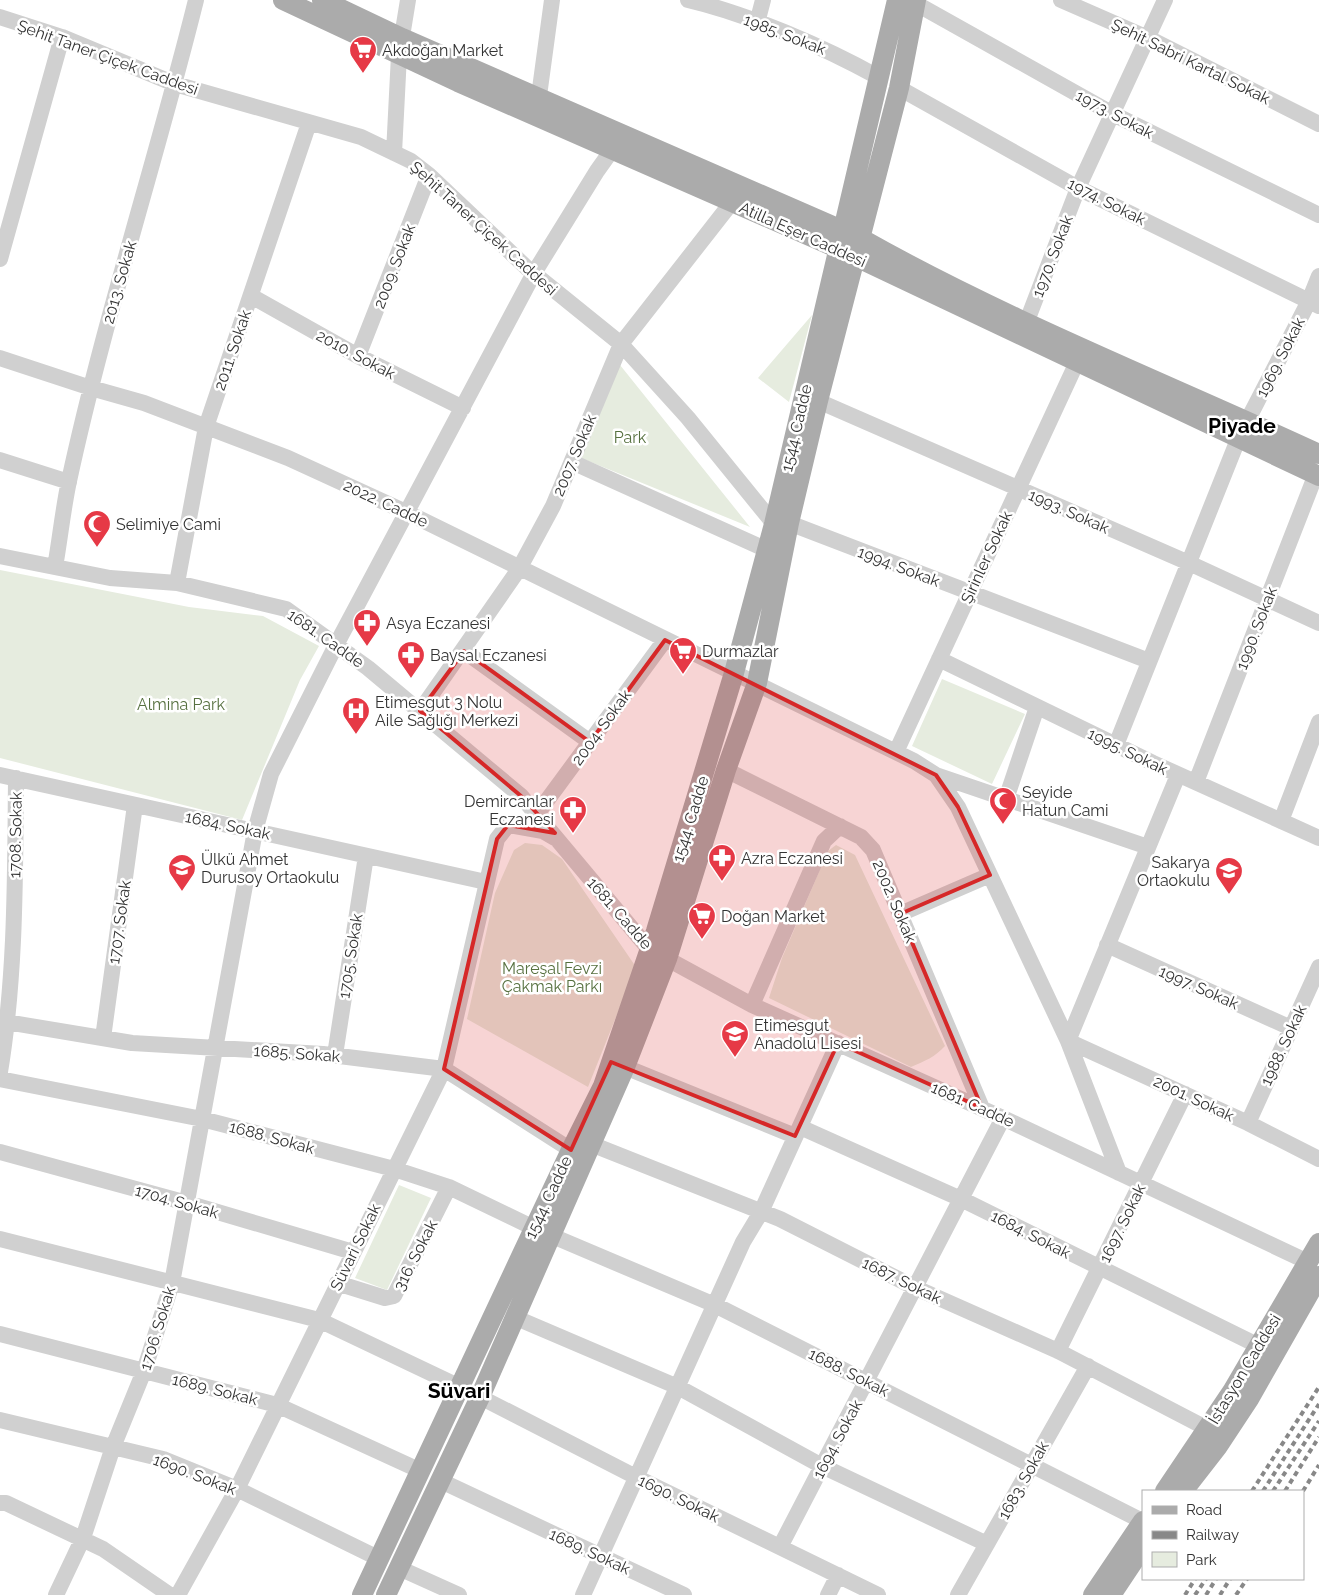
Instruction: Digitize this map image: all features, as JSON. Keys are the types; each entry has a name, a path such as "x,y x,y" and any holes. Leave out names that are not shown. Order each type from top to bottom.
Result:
{"main road":[{"name":"Atilla Eşer Caddesi","path":"283,0 400,46 539,96 839,239 856,257 1076,362 1243,429 1319,454"},
{"name":"Atilla Eşer Caddesi","path":"322,0 400,46 612,150 732,202 839,239 860,238 902,262 1026,321 1243,429 1318,475"},
{"name":"1544. Cadde","path":"362,1595 460,1387 542,1231 591,1144 625,1067 667,959 726,770 757,684 781,524 839,239 878,76 909,1"},
{"name":"1544. Cadde","path":"386,1595 480,1397 514,1317 571,1150 604,1086 656,931 734,673 768,550 781,524 818,401 899,88 909,1"},
{"name":"İstasyon Caddesi","path":"1184,1490 1218,1446 1249,1399 1313,1269 1319,1243"},
{"name":"İstasyon Caddesi","path":"1166,1490 1208,1429 1259,1346 1313,1269"},
{"path":"1093,1595 1142,1521"},
{"path":"1112,1595 1142,1548"}],"street":[{"name":"2013. Sokak","path":"55,567 69,482 91,388 110,312 175,84 196,0"},
{"path":"394,153 400,46 408,0"},
{"path":"539,96 552,0"},
{"name":"1985. Sokak","path":"688,0 757,23 844,58 878,76"},
{"path":"757,23 763,0"},
{"name":"Şehit Sabri Kartal Sokak","path":"1061,0 1148,38 1319,124"},
{"name":"1970. Sokak","path":"1026,321 1078,188 1165,0"},
{"name":"1973. Sokak","path":"909,1 1112,114 1319,215"},
{"name":"Şehit Taner Çiçek Caddesi","path":"0,17 62,37 175,84 361,137 411,161 429,175 534,273 621,344 781,524"},
{"path":"0,259 62,37"},
{"name":"1974. Sokak","path":"899,88 1078,188 1314,303"},
{"name":"2011. Sokak","path":"177,583 206,427 310,122"},
{"name":"1706. Sokak","path":"56,1595 83,1538 113,1447 144,1371 172,1283 255,831 271,774 336,645 408,513 534,273 596,171 612,150"},
{"name":"2009. Sokak","path":"358,356 429,175"},
{"name":"2007. Sokak","path":"420,711 519,569 552,506 572,462 621,344 732,202"},
{"name":"1969. Sokak","path":"1116,745 1243,429 1314,303 1319,276"},
{"name":"2010. Sokak","path":"251,296 358,356 463,408"},
{"name":"2022. Cadde","path":"0,358 144,403 288,458 408,513 896,752 936,775"},
{"name":"Şirinler Sokak","path":"896,752 1076,362"},
{"name":"1993. Sokak","path":"818,401 1189,563 1319,623"},
{"path":"0,460 69,482"},
{"path":"572,462 768,550"},
{"name":"1990. Sokak","path":"1196,782 1267,599 1318,475"},
{"name":"1994. Sokak","path":"781,524 1149,661"},
{"name":"1681. Cadde","path":"0,556 110,578 177,583 286,609 336,645 420,711 521,796 649,949 752,1005 982,1108 1142,1183 1313,1269"},
{"name":"2004. Sokak","path":"537,814 665,640"},
{"path":"464,650 590,742"},
{"name":"1995. Sokak","path":"939,659 1178,775 1319,838"},
{"path":"1006,799 1037,707"},
{"path":"1281,821 1319,722"},
{"name":"2002. Sokak","path":"726,770 861,837 873,850 982,1108"},
{"path":"936,775 1148,847"},
{"path":"936,775 958,807 1068,1041 1118,1172"},
{"path":"1068,1041 1178,775"},
{"name":"1684. Sokak","path":"8,777 486,882"},
{"name":"1708. Sokak","path":"0,1072 4,1022 8,777"},
{"name":"1707. Sokak","path":"103,1038 135,805"},
{"name":"Süvari Sokak","path":"178,1595 236,1489 444,1069 497,839 508,825 543,831 557,840"},
{"path":"752,1005 824,841 840,826"},
{"name":"1705. Sokak","path":"335,1055 366,856"},
{"path":"900,914 990,875"},
{"name":"1997. Sokak","path":"1107,945 1291,1028"},
{"name":"1988. Sokak","path":"1248,1123 1319,967"},
{"name":"1685. Sokak","path":"4,1022 132,1043 335,1055 444,1069 571,1150"},
{"name":"2001. Sokak","path":"1068,1041 1248,1123 1319,1159"},
{"path":"583,1595 744,1242 761,1212 838,1044"},
{"name":"1684. Sokak","path":"625,1067 798,1131 961,1199 1259,1346"},
{"name":"1688. Sokak","path":"0,1079 202,1119 394,1169 449,1187 542,1231 715,1305 1142,1521"},
{"name":"1697. Sokak","path":"1058,1351 1185,1094"},
{"name":"1694. Sokak","path":"780,1547 1003,1118"},
{"name":"1687. Sokak","path":"591,1144 780,1219 916,1288 1058,1351 1208,1429"},
{"name":"1704. Sokak","path":"0,1152 187,1203 353,1252"},
{"name":"316. Sokak","path":"337,1283 385,1298 394,1296 449,1187"},
{"path":"0,1239 319,1320 460,1387"},
{"path":"514,1317 678,1387 822,1466 987,1544"},
{"name":"1689. Sokak","path":"0,1334 277,1405 421,1471"},
{"name":"1683. Sokak","path":"958,1595 1088,1366"},
{"name":"1690. Sokak","path":"480,1397 638,1478 878,1595"},
{"name":"1690. Sokak","path":"0,1420 164,1459 236,1489 380,1558"},
{"name":"1689. Sokak","path":"441,1481 684,1595"},
{"path":"0,1503 6,1503 83,1538 103,1549 170,1595"},
{"path":"399,1568 458,1595"},
{"path":"828,1595 838,1575"}],"highlighted area":[{"path":"665,640 936,775 958,807 990,875 900,914 982,1108 838,1043 795,1136 611,1062 571,1150 444,1069 497,839 508,825 555,833 521,796 420,711 464,651 590,742"}],"green space":[{"path":"812,315 789,402 758,378"},
{"name":"Park","path":"620,365 750,527 581,458"},
{"name":"Almina Park","path":"0,570 189,607 263,616 319,646 300,680 242,820 0,758"},
{"path":"942,679 1025,714 992,784 912,746"},
{"name":"Mareşal Fevzi Çakmak Parkı","path":"525,843 542,845 562,859 636,967 588,1087 467,1019 495,893 514,850"},
{"path":"836,845 855,855 945,1046 934,1056 911,1067 769,998 782,958 828,851"},
{"path":"399,1185 431,1198 387,1290 355,1278"}],"railway":[{"path":"1253,1490 1319,1387"},
{"path":"1264,1490 1319,1404"},
{"path":"1274,1490 1319,1421"},
{"path":"1286,1490 1319,1437"},
{"path":"1304,1490 1319,1465"},
{"path":"1185,1595 1194,1580"},
{"path":"1195,1595 1205,1580"},
{"path":"1206,1595 1215,1580"},
{"path":"1220,1595 1229,1580"},
{"path":"1236,1595 1246,1580"}],"place":[{"name":"Akdoğan Market","path":"363,74"},
{"name":"Selimiye Cami","path":"97,548"},
{"name":"Asya Eczanesi","path":"367,647"},
{"name":"Durmazlar","path":"683,675"},
{"name":"Baysal Eczanesi","path":"411,679"},
{"name":"Etimesgut 3 Nolu Aile Sağlığı Merkezi","path":"356,735"},
{"name":"Seyide Hatun Cami","path":"1003,825"},
{"name":"Demircanlar Eczanesi","path":"573,834"},
{"name":"Azra Eczanesi","path":"722,882"},
{"name":"Ülkü Ahmet Durusoy Ortaokulu","path":"182,892"},
{"name":"Sakarya Ortaokulu","path":"1229,895"},
{"name":"Doğan Market","path":"702,940"},
{"name":"Etimesgut Anadolu Lisesi","path":"735,1058"}],"district":[{"name":"Piyade","path":"1242,426"},
{"name":"Süvari","path":"459,1391"}]}
